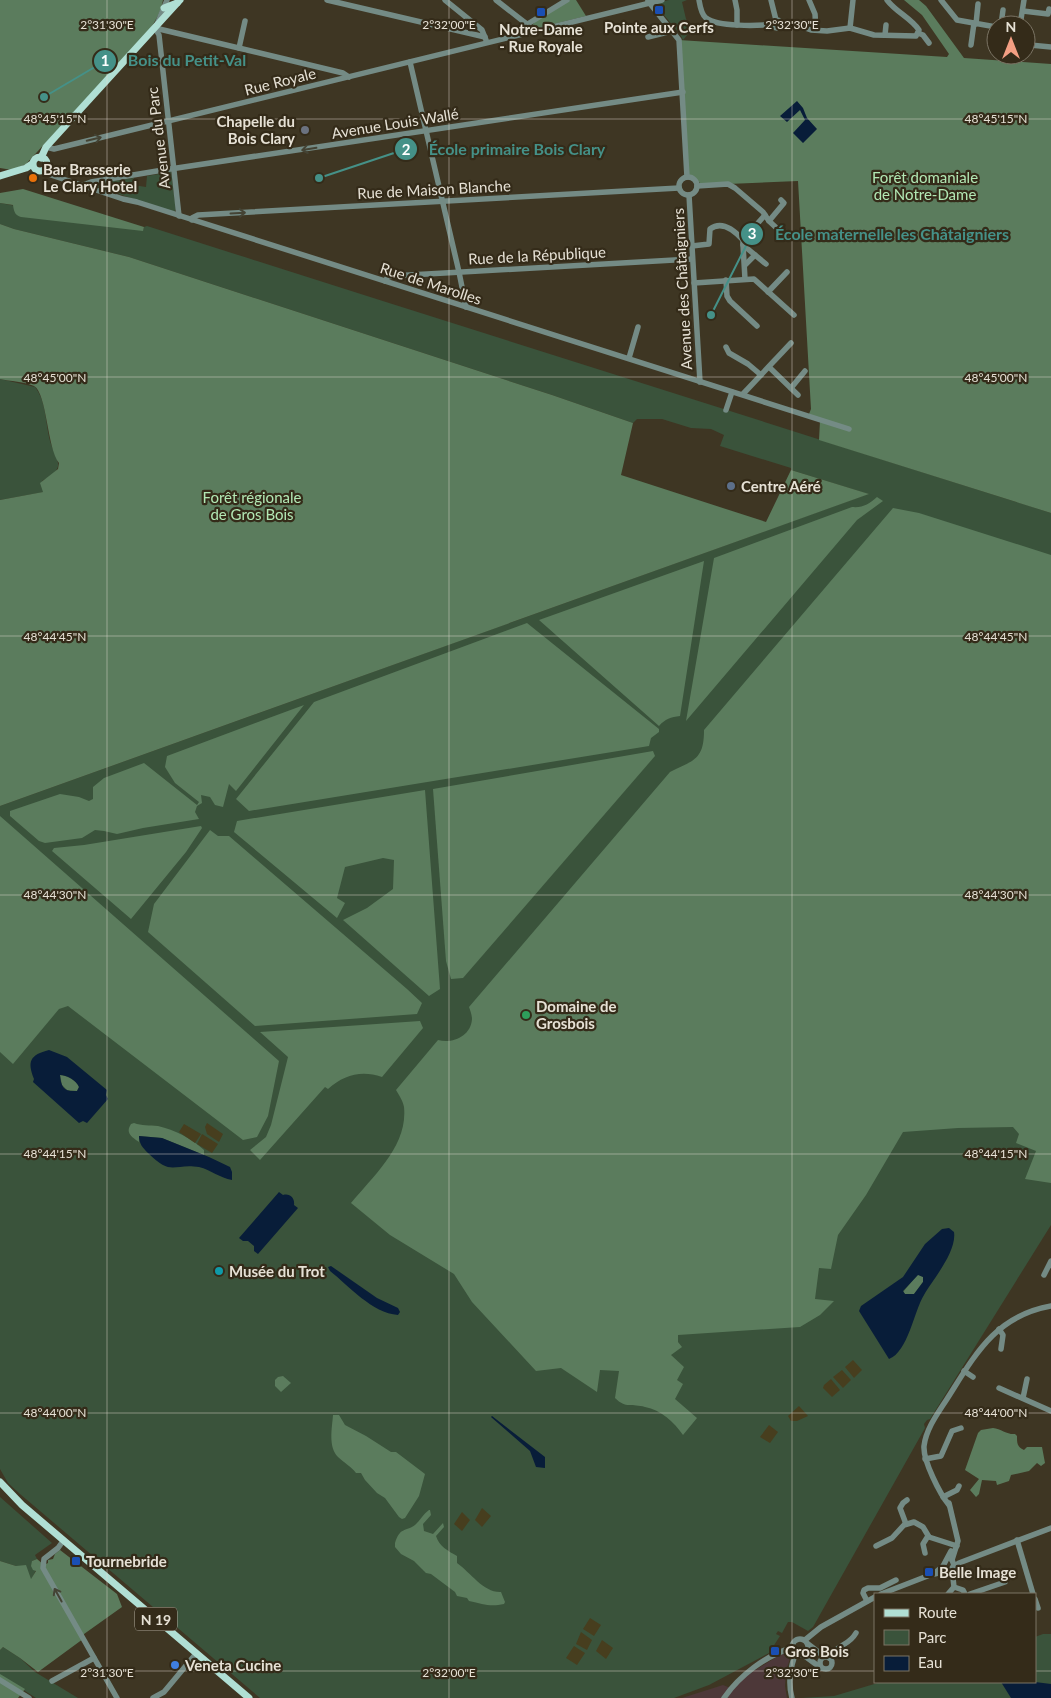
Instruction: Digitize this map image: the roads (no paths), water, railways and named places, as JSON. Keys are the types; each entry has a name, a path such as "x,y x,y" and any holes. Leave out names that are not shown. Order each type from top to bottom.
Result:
{"main road":[{"path":"41,158 46,147 156,28 171,5"},
{"path":"0,176 31,167 35,159 41,158 46,162 46,167 43,170 37,171 31,167"},
{"name":"N 19","path":"0,1482 22,1506 62,1542 243,1698"},
{"name":"N 19","path":"0,1488 25,1513 249,1698"}],"street":[{"path":"327,0 486,40"},
{"path":"445,0 482,30 486,40"},
{"path":"496,0 529,30 567,0"},
{"name":"Rue Royale","path":"46,147 54,149 410,62 486,40 519,35 529,30 662,0"},
{"path":"699,0 705,18 717,22 758,26 791,23 827,31 850,28 874,35 912,37 918,33"},
{"path":"735,0 737,25"},
{"path":"771,0 777,23"},
{"path":"809,0 815,14 816,30"},
{"path":"850,28 852,0"},
{"path":"887,0 900,13 913,22 919,30 918,33"},
{"path":"940,0 957,20 986,26"},
{"path":"1022,15 1024,0"},
{"path":"649,2 679,40 687,177"},
{"path":"971,45 978,4"},
{"path":"1022,11 1048,14 1049,9"},
{"path":"1002,15 1003,10"},
{"path":"239,48 245,21"},
{"path":"885,35 886,25"},
{"path":"156,28 343,73 349,77"},
{"name":"Avenue du Parc","path":"156,28 169,120 179,216"},
{"path":"648,37 672,31"},
{"path":"918,33 923,35 929,43"},
{"path":"1036,46 1051,47"},
{"path":"410,62 466,307"},
{"name":"Avenue Louis Wallé","path":"83,185 91,182 174,169 683,92"},
{"name":"Rue de Marolles","path":"43,170 48,174 179,216 849,428"},
{"path":"687,177 695,181 697,186 694,193 689,195 684,194 679,188 680,182 687,177"},
{"path":"697,186 728,184 765,215 769,222 784,235 790,236"},
{"name":"Rue de Maison Blanche","path":"192,220 196,215 679,188"},
{"name":"Avenue des Châtaigniers","path":"689,195 700,382"},
{"path":"769,222 784,203 781,200"},
{"path":"746,279 743,243 765,215"},
{"path":"692,246 709,244 710,229 721,225 728,228 766,264"},
{"path":"744,265 755,255"},
{"name":"Rue de la République","path":"385,281 388,277 692,259"},
{"path":"768,292 787,272"},
{"path":"694,282 754,279 794,315"},
{"path":"726,280 727,296 730,301 757,326"},
{"path":"629,358 638,327"},
{"path":"743,394 791,343"},
{"path":"726,347 728,353 748,364 761,375"},
{"path":"769,367 798,395"},
{"path":"791,388 805,371"},
{"path":"726,410 732,392"},
{"path":"1044,1275 1051,1261"},
{"path":"954,1588 951,1566 957,1536 949,1505 928,1468 925,1459 926,1435 964,1371 983,1345 999,1328 1028,1313 1051,1306"},
{"path":"999,1328 1003,1335 1001,1349"},
{"path":"964,1371 973,1377"},
{"path":"1023,1398 1027,1379"},
{"path":"999,1388 1051,1411"},
{"path":"925,1459 941,1456 952,1431 961,1428"},
{"path":"944,1496 957,1490 959,1486"},
{"path":"906,1524 900,1508 907,1500"},
{"path":"876,1546 892,1538 906,1524 914,1522 919,1524 928,1536 956,1545"},
{"path":"885,1593 1051,1528"},
{"path":"925,1553 923,1544 928,1536"},
{"path":"1018,1540 1033,1593"},
{"path":"62,1542 44,1559 43,1568 117,1698"},
{"path":"867,1601 863,1593 864,1590 880,1588 896,1580"},
{"path":"973,1593 1005,1582"},
{"path":"949,1593 954,1588"},
{"path":"954,1588 963,1590 964,1593"},
{"path":"806,1642 820,1627 874,1598"},
{"path":"1036,1602 1038,1608"},
{"path":"822,1669 819,1662 827,1658 838,1646 849,1642 856,1634"},
{"path":"792,1698 790,1680 792,1665 796,1650 799,1639 806,1642 832,1663 831,1667 822,1669 796,1650"},
{"path":"724,1698 738,1680 771,1657 796,1650 808,1649 806,1642"},
{"path":"153,1698 164,1692 194,1656"},
{"path":"52,1681 94,1658"},
{"path":"0,1680 29,1698"}],"water":[{"path":"797,101 803,108 807,118 817,129 803,143 793,133 805,120 800,110 787,122 780,116"},
{"path":"49,1050 67,1057 107,1090 106,1095 108,1099 87,1123 83,1121 79,1123 33,1082 32,1060 38,1054","holes":["60,1075 76,1082 79,1087 77,1091 69,1091 64,1088"]},
{"path":"139,1136 162,1138 209,1157 230,1167 232,1180 199,1167 173,1168 162,1165 143,1148"},
{"path":"279,1192 292,1197 294,1205 298,1208 258,1254 254,1251 254,1246 248,1241 243,1241 239,1238"},
{"path":"949,1228 954,1232 952,1248 944,1265 920,1302 906,1340 896,1355 889,1359 859,1311 861,1306 903,1277 925,1244 942,1229","holes":["918,1275 923,1277 923,1282 914,1294 905,1294 903,1291"]},
{"path":"331,1266 377,1298 398,1308 400,1312 398,1315 379,1309 361,1298 330,1271 328,1267"},
{"path":"492,1416 545,1457 545,1468 536,1467 530,1451"},
{"path":"1036,1682 1051,1684 1051,1698 1011,1698 1002,1683"}],"place":[{"name":"Pointe aux Cerfs","path":"659,10"},
{"name":"Notre-Dame - Rue Royale","path":"541,12"},
{"name":"Bois du Petit-Val","path":"44,97"},
{"name":"Chapelle du Bois Clary","path":"305,130"},
{"name":"Bar Brasserie Le Clary Hotel","path":"33,178"},
{"name":"École primaire Bois Clary","path":"319,178"},
{"name":"École maternelle les Châtaigniers","path":"711,315"},
{"name":"Centre Aéré","path":"731,486"},
{"name":"Domaine de Grosbois","path":"526,1015"},
{"name":"Musée du Trot","path":"219,1271"},
{"name":"Tournebride","path":"76,1561"},
{"name":"Belle Image","path":"929,1572"},
{"name":"Gros Bois","path":"775,1651"},
{"name":"Veneta Cucine","path":"175,1665"}],"park label":[{"name":"Forêt domaniale de Notre-Dame","path":"925,186"},
{"name":"Forêt régionale de Gros Bois","path":"252,506"}]}
